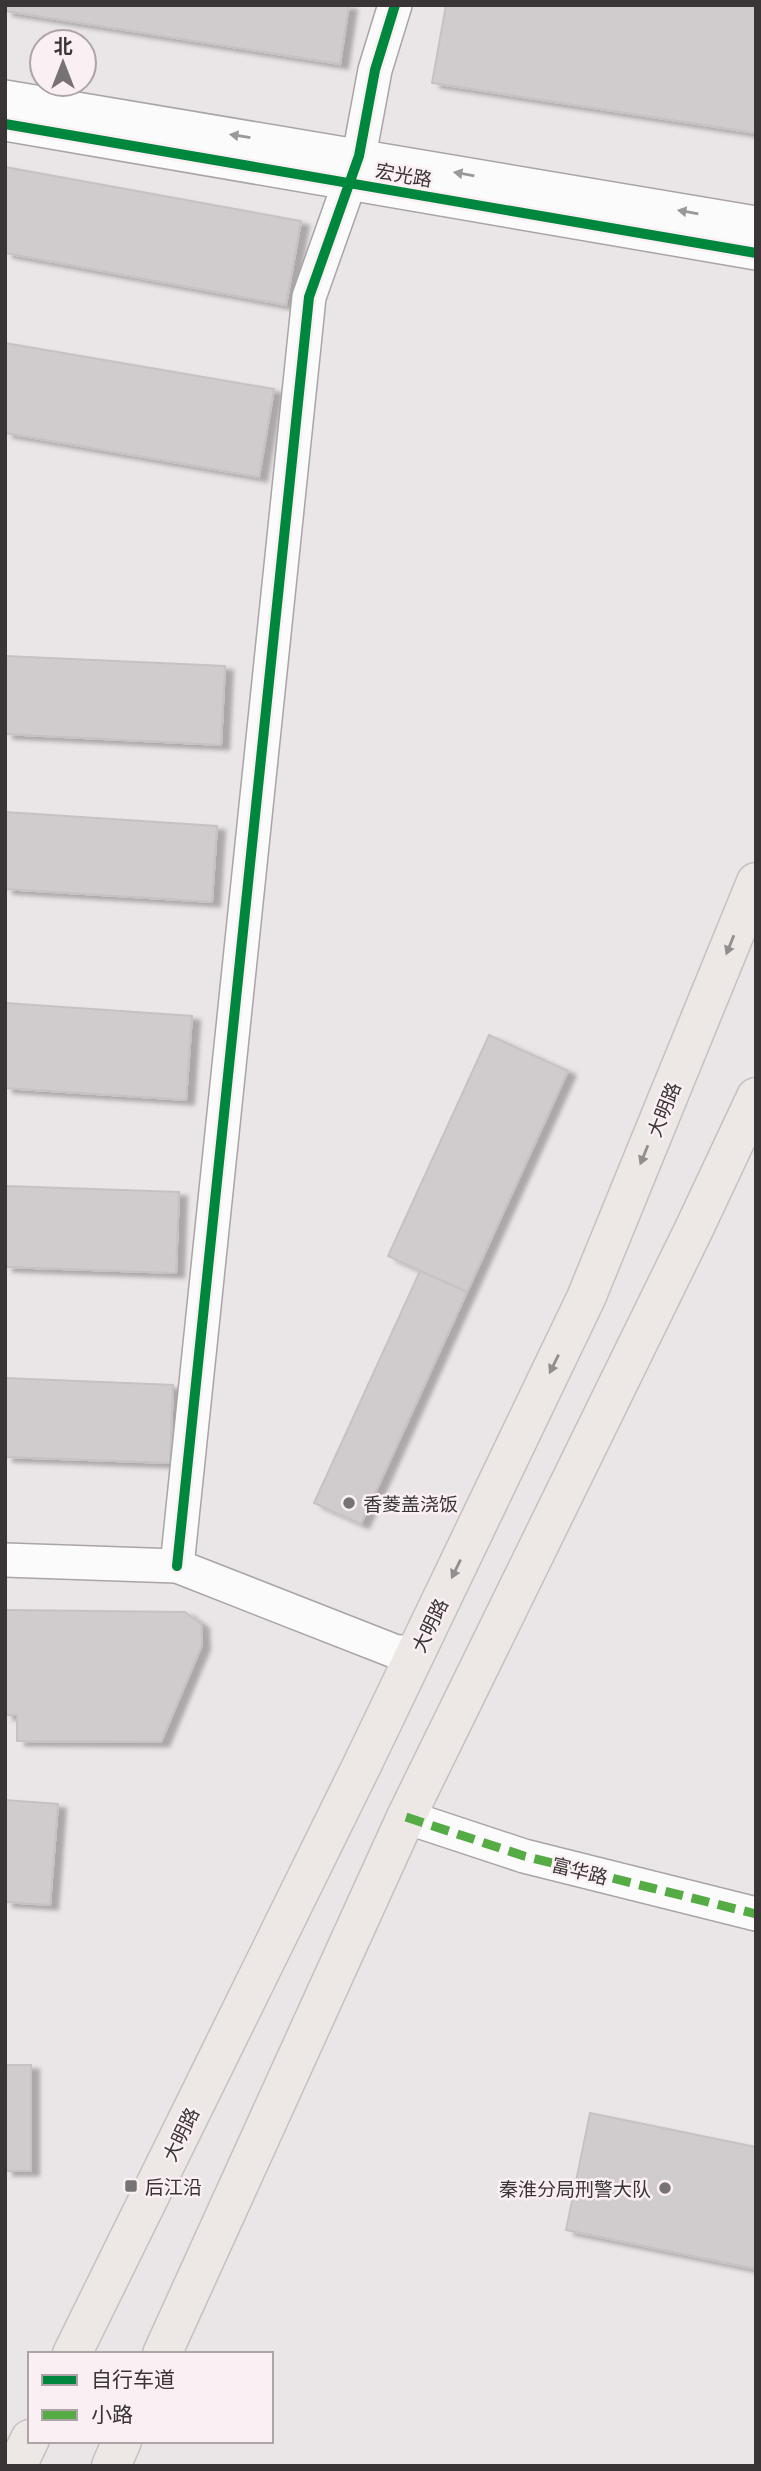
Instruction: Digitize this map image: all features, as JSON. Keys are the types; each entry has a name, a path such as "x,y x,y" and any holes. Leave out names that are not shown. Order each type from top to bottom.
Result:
{"main road":[{"name":"大明路","path":"73,2352 586,1298 756,882"},
{"path":"163,2352 406,1818 756,1097"},
{"path":"17,2466 28,2443"},
{"path":"111,2466 121,2443"}],"street":[{"path":"177,1566 309,298 354,169 375,70 394,5"},
{"name":"宏光路","path":"5,97 756,253"},
{"name":"宏光路","path":"5,124 756,223"},
{"path":"5,1560 177,1566 394,1651 415,1654"},
{"name":"富华路","path":"406,1818 524,1856 756,1914"}],"building":[{"path":"5,5 349,5 340,64 5,11"},
{"path":"446,5 756,5 756,133 432,83"},
{"path":"5,167 301,221 286,305 5,253"},
{"path":"5,343 274,389 259,477 5,433"},
{"path":"5,656 225,666 221,745 5,734"},
{"path":"5,812 217,826 212,902 5,889"},
{"path":"5,1003 192,1016 186,1100 5,1088"},
{"path":"489,1035 568,1071 467,1292 388,1256"},
{"path":"5,1186 179,1192 176,1273 5,1267"},
{"path":"420,1271 467,1292 361,1524 314,1503"},
{"path":"5,1378 173,1385 170,1463 5,1457"},
{"path":"5,1610 185,1612 201,1624 202,1645 161,1742 17,1741 17,1715 5,1715"},
{"path":"5,1800 58,1804 50,1905 5,1902"},
{"path":"5,2065 31,2065 31,2171 5,2171"},
{"name":"秦淮分局刑警大队","path":"590,2113 756,2147 756,2269 566,2230"}],"marked path":[{"path":"406,1817 524,1856 756,1914"}],"cycle path":[{"path":"177,1566 309,297 359,156 375,70 395,5"},
{"path":"5,124 756,253"}],"place":[{"name":"香菱盖浇饭","path":"349,1503"},
{"name":"后江沿","path":"131,2186"},
{"name":"秦淮分局刑警大队","path":"665,2188"}]}
